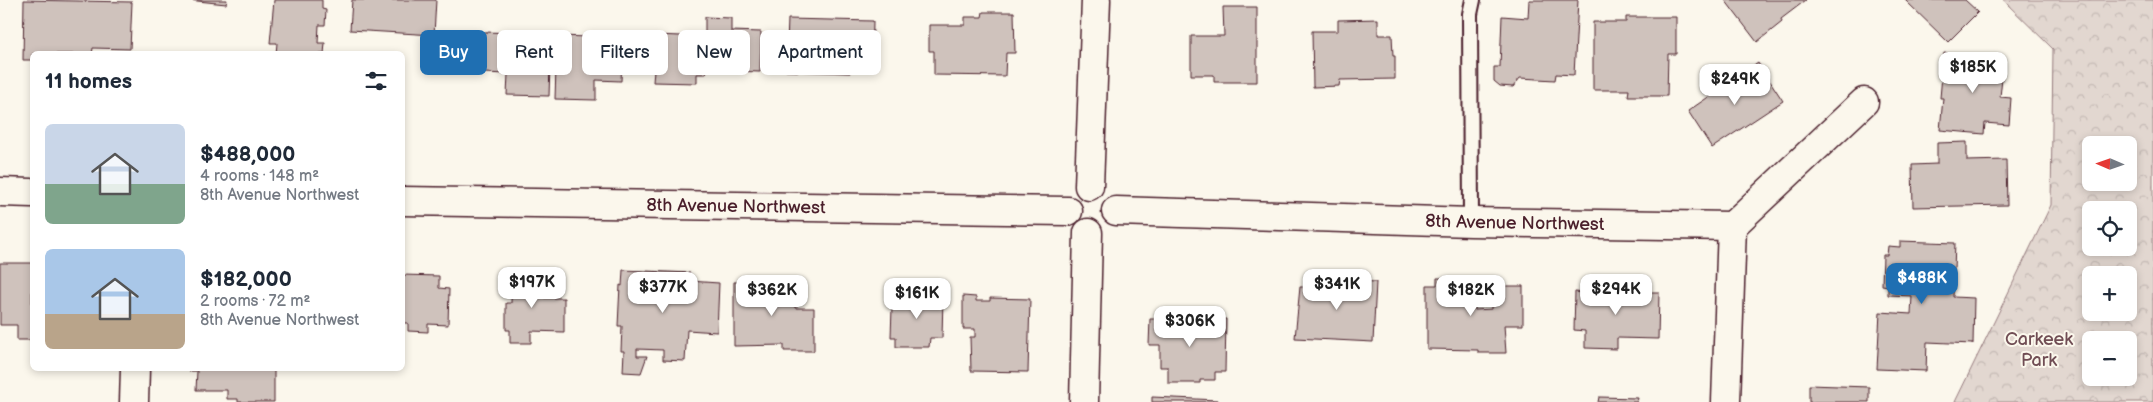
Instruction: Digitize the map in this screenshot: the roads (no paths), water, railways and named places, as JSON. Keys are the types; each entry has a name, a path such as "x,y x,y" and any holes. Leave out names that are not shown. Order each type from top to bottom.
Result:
{"street":[{"path":"1088,186 1096,0"},
{"path":"1726,402 1732,226 1864,102"},
{"path":"1088,186 1107,190 1112,196 1116,211 1114,219 1104,230 1088,233 1075,225 1068,211 1072,196 1088,186"},
{"path":"0,192 30,194"},
{"name":"8th Avenue Northwest","path":"405,201 1068,211"},
{"name":"8th Avenue Northwest","path":"1116,211 1471,222 1732,226"},
{"path":"1084,402 1088,233"},
{"path":"134,402 135,371"}],"lane":[{"path":"1471,222 1470,14 1473,0"}],"park label":[{"name":"Carkeek Park","path":"2039,349"}]}
